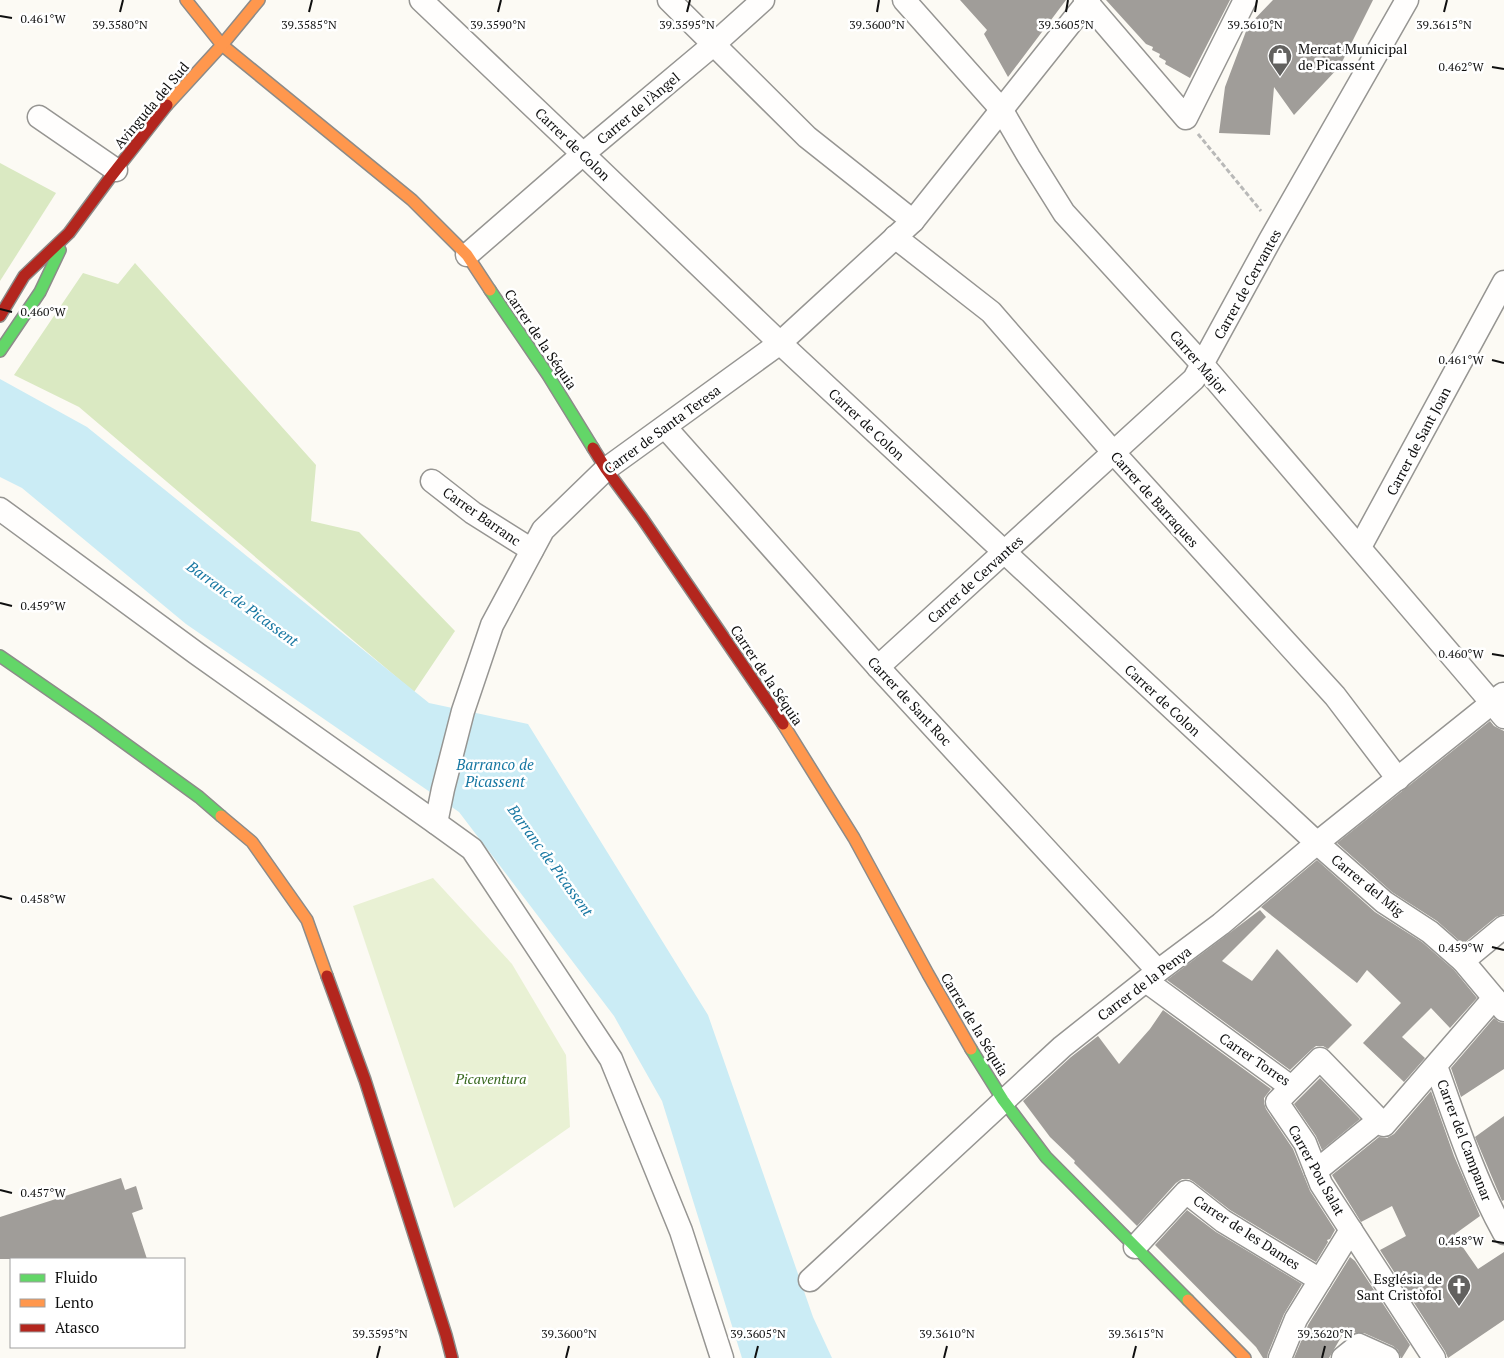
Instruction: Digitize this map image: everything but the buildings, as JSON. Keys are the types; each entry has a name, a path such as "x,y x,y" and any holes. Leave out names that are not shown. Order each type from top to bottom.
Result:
{"street":[{"name":"Carrer de la Séquia","path":"186,0 222,45 412,200 466,255 548,375 606,469 642,518 810,766 854,838 928,974 1003,1100 1046,1156 1244,1358"},
{"name":"Avinguda del Sud","path":"0,316 24,276 69,233 165,108 222,45 259,0"},
{"name":"Carrer de Colon","path":"421,0 780,343 1317,843"},
{"path":"669,0 807,138 913,221"},
{"name":"Carrer de l'Àngel","path":"466,255 713,45 763,0"},
{"name":"Carrer Major","path":"904,0 1001,109 1029,158 1064,212 1203,365 1360,548 1500,704"},
{"path":"1087,1 1186,118 1245,0"},
{"name":"Carrer de Cervantes","path":"878,667 1194,379 1406,0"},
{"name":"Carrer de Santa Teresa","path":"436,823 463,710 492,625 543,530 606,469 780,343 913,221 1087,1"},
{"path":"39,117 116,170"},
{"name":"Avinguda del Sud","path":"0,351 40,292 69,233"},
{"name":"Carrer de Barraques","path":"895,237 991,312 1114,453 1335,696 1398,779"},
{"name":"Carrer de Sant Joan","path":"1360,548 1504,282"},
{"name":"Carrer de Sant Roc","path":"665,427 1152,976"},
{"name":"Carrer Barranc","path":"432,481 473,513 532,550"},
{"path":"0,509 196,653 472,849 611,1059 681,1231 722,1358"},
{"path":"0,656 94,721 198,797 252,842 307,920 365,1080 452,1358"},
{"name":"Carrer de la Penya","path":"810,1280 1062,1046 1221,924 1317,843 1398,779 1500,704"},
{"name":"Carrer del Mig","path":"1317,843 1384,902 1430,932 1463,961 1499,1004"},
{"path":"1463,961 1504,927"},
{"name":"Carrer Torres","path":"1152,976 1291,1088 1320,1059 1379,1120"},
{"path":"1316,1171 1379,1120 1384,1124 1436,1066 1499,1004"},
{"name":"Carrer del Campanar","path":"1436,1066 1463,1141 1499,1224"},
{"name":"Carrer Pou Salat","path":"1291,1088 1277,1102 1306,1143 1322,1184 1434,1358"},
{"name":"Carrer de les Dames","path":"1134,1246 1186,1192 1223,1221 1320,1280"},
{"name":"Carrer Pou Salat","path":"1280,1358 1296,1319 1351,1230"},
{"path":"1343,1358 1359,1345 1388,1358"}],"path":[{"path":"1186,118 1276,230"}],"green space":[{"path":"0,163 56,193 0,281"},
{"path":"135,263 316,465 311,521 359,532 455,631 414,692 79,407 14,375 83,273 118,284"},
{"name":"Picaventura","path":"433,878 512,964 566,1055 570,1127 454,1208 353,906"}],"water":[{"name":"Barranco de Picassent","path":"0,379 87,427 429,703 528,724 708,1015 813,1317 832,1358 742,1358 662,1101 614,1016 459,812 186,624 22,488 0,477"}],"traffic: fast":[{"path":"0,351 40,292 60,250"},
{"path":"490,290 548,375 593,448"},
{"path":"0,656 199,797 221,816"},
{"path":"971,1049 1003,1100 1046,1157 1188,1300"}],"traffic: slow":[{"path":"186,0 222,45 412,200 467,255 490,290"},
{"path":"167,105 222,45 259,0"},
{"path":"783,724 854,838 971,1049"},
{"path":"221,816 252,842 307,920 327,976"},
{"path":"1188,1300 1245,1358"}],"traffic: jam":[{"path":"0,316 24,276 69,233 167,105"},
{"path":"593,448 783,724"},
{"path":"327,976 365,1080 452,1358"}],"place":[{"name":"Mercat Municipal de Picassent","path":"1280,77"},
{"name":"Església de Sant Cristòfol","path":"1459,1307"}],"water label":[{"name":"Barranc de Picassent","path":"243,603"},
{"name":"Barranc de Picassent","path":"551,860"}]}
